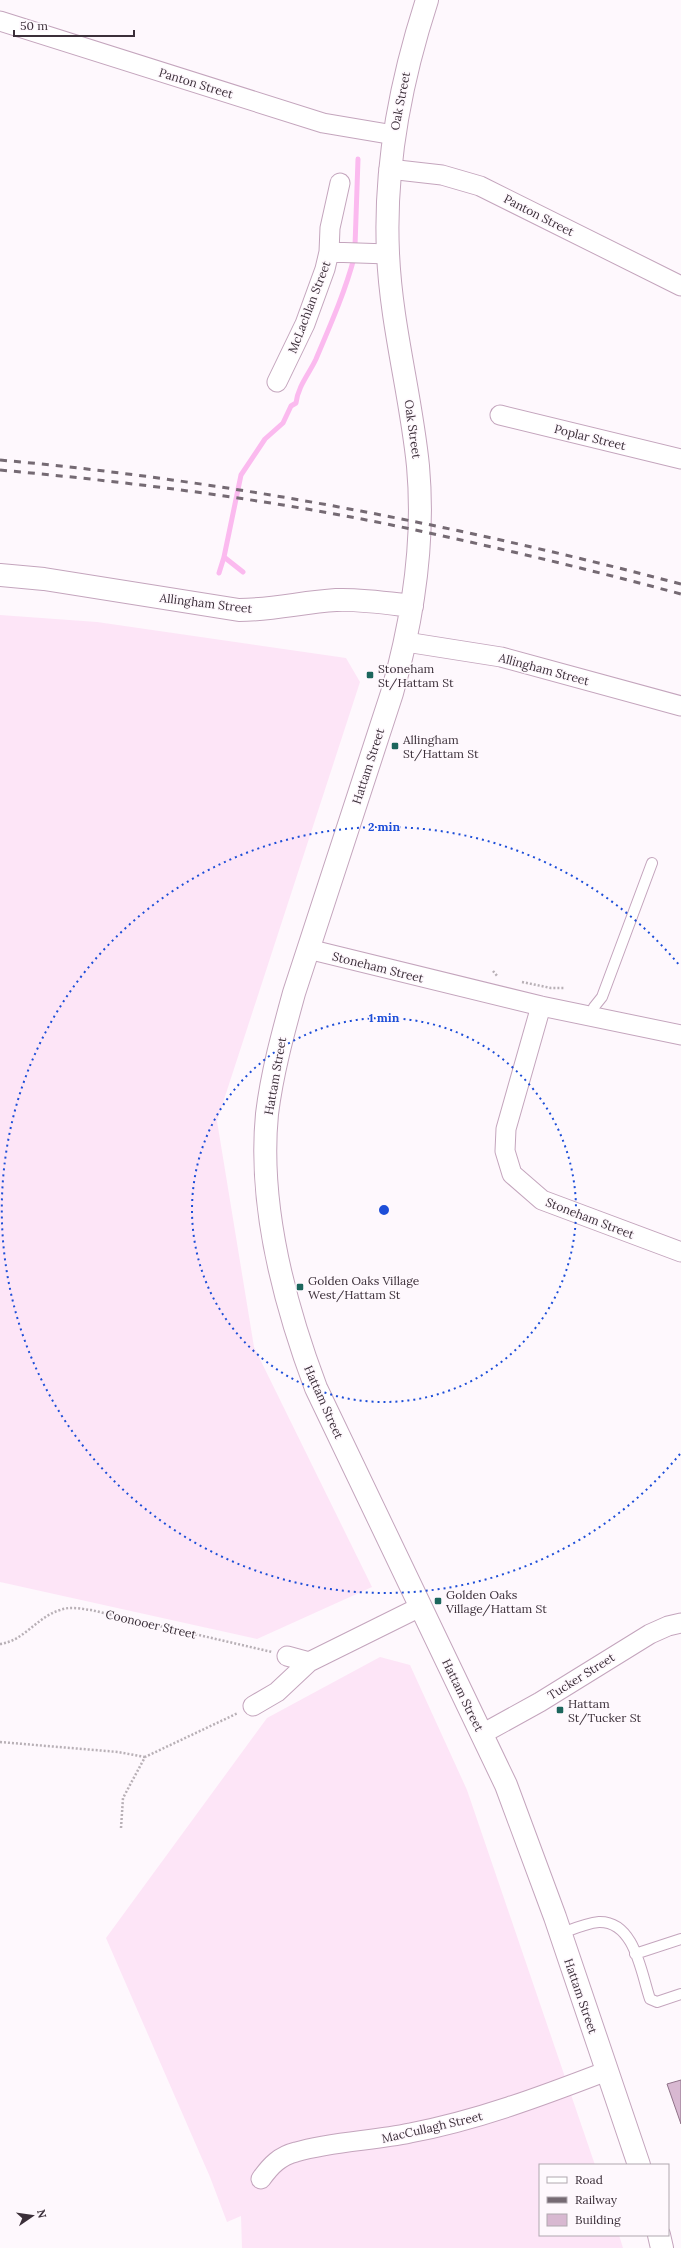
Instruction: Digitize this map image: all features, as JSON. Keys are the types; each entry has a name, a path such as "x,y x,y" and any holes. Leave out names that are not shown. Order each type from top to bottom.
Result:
{"main road":[{"name":"Oak Street","path":"412,606 420,531 419,491 410,408 391,289 388,254 389,169 406,74 427,0"},
{"name":"Allingham Street","path":"0,575 44,579 239,610 269,609 320,602 351,600 412,606"},
{"name":"Hattam Street","path":"412,606 406,642 390,700 308,949 282,1036 268,1109 266,1168 273,1228 286,1295 300,1346 316,1388 482,1734 519,1817 639,2164"},
{"path":"658,2236 662,2248"}],"street":[{"name":"Panton Street","path":"0,21 323,123 394,135"},
{"name":"Panton Street","path":"389,169 442,175 480,186 681,286"},
{"name":"McLachlan Street","path":"277,382 305,324 326,269 329,252 330,228 340,183"},
{"path":"329,252 388,254"},
{"name":"Poplar Street","path":"500,415 681,459"},
{"name":"Allingham Street","path":"406,642 495,656 681,706"},
{"name":"Stoneham Street","path":"308,949 541,1006 681,1035"},
{"name":"Stoneham Street","path":"541,1006 506,1129 505,1151 512,1174 542,1200 681,1252"},
{"path":"253,1706 278,1692 309,1662 420,1607"},
{"name":"Tucker Street","path":"482,1734 540,1702 650,1634 668,1626 681,1623"},
{"path":"287,1656 309,1662"},
{"name":"MacCullagh Street","path":"261,2178 275,2161 296,2152 410,2133 466,2120 536,2098 607,2071"}],"lane":[{"path":"591,1017 594,1007 602,998 652,863"},
{"path":"560,1934 590,1924 608,1923 616,1926 627,1936 635,1954 650,1999 657,2002 681,1994"},
{"path":"635,1954 681,1939"}],"path":[{"path":"493,971 498,977 505,979"},
{"path":"521,982 564,988"},
{"name":"Coonooer Street","path":"0,1644 9,1643 24,1634 49,1615 60,1610 73,1608 91,1610 287,1656"},
{"path":"0,1742 118,1752 145,1757 253,1706"},
{"path":"121,1828 123,1798 145,1757"}],"shaded area":[{"path":"0,615 97,622 346,658 360,682 217,1121 254,1347 372,1587 257,1639 0,1582"},
{"path":"380,1657 410,1665 467,1790 595,2164 539,2164 539,2236 619,2236 623,2248 242,2248 241,2216 227,2222 210,2177 106,1938 267,1718"}],"building":[{"path":"681,2080 681,2124 667,2084"}],"waterway":[{"path":"355,246 358,159"},
{"path":"219,573 224,557 241,475 265,439 283,423 291,406 296,403 301,386 316,359 337,309 354,258"},
{"path":"224,557 243,572"}],"railway":[{"path":"0,460 172,480 343,508 428,524 513,543 681,584"},
{"path":"0,470 211,494 368,520 584,569 681,594"}],"place":[{"name":"Stoneham St/Hattam St","path":"370,675"},
{"name":"Allingham St/Hattam St","path":"395,746"},
{"name":"Golden Oaks Village West/Hattam St","path":"300,1287"},
{"name":"Golden Oaks Village/Hattam St","path":"438,1601"},
{"name":"Hattam St/Tucker St","path":"560,1710"}]}
